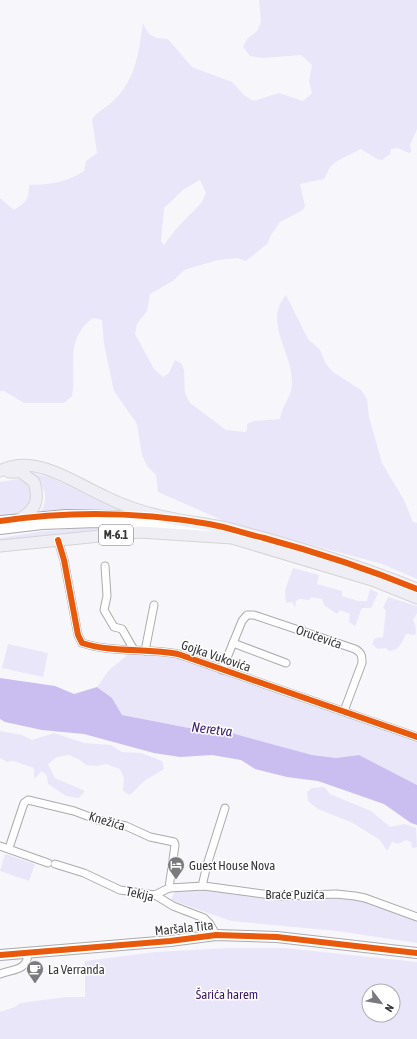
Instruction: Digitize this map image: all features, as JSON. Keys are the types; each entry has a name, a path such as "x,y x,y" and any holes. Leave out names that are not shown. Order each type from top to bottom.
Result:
{"main road":[{"name":"M-6.1","path":"0,472 8,466 37,466 106,497 169,518 210,524 288,545 373,572 417,589"},
{"path":"0,472 21,472 34,482 38,499 31,512 23,517"},
{"name":"M-6.1","path":"0,546 140,532 232,538 372,580 417,598"}],"street":[{"path":"0,521 23,517 90,514 169,518"},
{"path":"0,529 42,524 121,523 201,530 232,538"},
{"name":"Gojka Vukovića","path":"58,540 64,560 80,640 82,643 97,648 144,651 160,650 178,654 417,737"},
{"path":"105,566 106,596 104,610 114,626 122,629 134,650"},
{"path":"144,651 154,605"},
{"name":"Oručevića","path":"222,670 243,618 250,614 359,651 362,657 362,663 344,711"},
{"path":"233,643 286,663"},
{"name":"Knežića","path":"9,848 26,801 74,811 98,820 126,826 150,837 174,842 175,845 170,888"},
{"path":"202,886 211,851 225,808"},
{"name":"Tekija","path":"0,846 84,873 120,890 155,895 173,906 204,918 210,924 216,935"},
{"name":"Braće Puzića","path":"170,888 202,886 278,896 336,894 355,896 365,898 417,917"},
{"path":"155,895 170,888"},
{"name":"Maršala Tita","path":"0,955 28,954 170,941 216,935 277,937 417,953"},
{"path":"0,974 20,969 25,965 28,954"}],"green space":[{"path":"259,0 417,0 417,129 410,145 411,152 409,153 398,148 391,149 390,154 382,160 377,159 361,149 337,161 330,167 324,179 300,184 305,206 303,210 280,222 267,244 246,261 237,258 218,260 184,270 173,281 150,294 147,311 137,324 135,334 154,369 163,377 169,373 175,360 181,363 184,370 185,393 190,403 226,430 245,432 247,430 247,424 254,421 280,419 282,410 291,390 292,385 289,361 278,327 277,316 279,306 286,295 308,339 320,350 326,364 333,372 361,390 367,399 369,417 382,463 404,500 413,522 417,523 417,579 382,564 224,521 158,492 156,475 147,466 142,455 137,424 114,391 104,344 102,320 93,318 84,326 78,335 74,354 72,396 64,403 24,403 4,391 0,391 0,198 14,210 26,200 29,185 58,182 71,178 84,171 86,161 97,153 92,119 112,102 128,82 138,54 143,23 147,31 152,36 168,39 192,67 232,82 244,95 253,101 279,93 303,101 312,93 309,81 312,65 301,55 262,58 250,56 243,47 247,39 257,31 261,22","holes":["200,180 206,193 202,202 176,229 164,245 161,241 164,208 184,189"]},
{"path":"30,473 49,477 131,512 39,514 45,502 44,491 39,482"},
{"path":"18,479 32,485 35,498 21,516 0,519 0,482"},
{"path":"89,528 139,529 0,544 0,538 44,531"},
{"path":"293,568 319,575 317,584 342,591 342,596 358,601 367,601 370,589 378,593 371,608 362,608 355,626 349,622 350,614 340,610 337,614 324,605 322,599 311,597 309,600 299,599 296,601 295,608 292,602 286,603 285,590"},
{"path":"388,597 417,606 417,613 413,620 416,629 415,635 406,634 398,648 392,651 389,651 386,648 378,649 372,644 375,638 383,637 386,610 383,608"},
{"path":"8,644 48,653 43,677 2,668"},
{"path":"134,650 160,650 417,737 417,785 359,755 336,758 312,755 224,731 189,728 122,715 112,698 97,687 109,670"},
{"path":"0,731 22,735 32,740 54,733 84,743 111,745 122,752 141,753 162,761 164,769 144,781 130,795 123,791 124,778 120,769 106,764 97,766 86,765 80,760 69,755 57,757 48,764 55,778 85,791 79,798 66,796 48,784 47,776 42,771 34,779 34,768 13,761 7,762 0,758"},
{"path":"324,787 330,794 371,811 390,827 405,824 416,828 417,847 412,848 411,842 406,840 398,844 392,842 387,851 380,840 353,823 318,809 308,801 307,792 312,788"},
{"path":"5,854 35,864 29,881 0,871"},
{"path":"204,888 363,899 417,921 417,943 337,931 231,921 171,900 175,891"},
{"name":"Šarića harem","path":"227,948 285,948 417,962 417,1039 0,1039 0,1012 15,1007 20,1003 66,997 85,997 85,961 156,952"}],"shaded area":[{"path":"0,678 55,686 74,694 97,687 112,698 122,715 189,728 224,731 312,755 336,758 359,755 417,785 417,825 411,823 384,804 318,781 287,777 255,769 241,760 212,755 180,757 154,753 84,734 42,730 5,722 0,719"}],"cycle path":[{"path":"0,521 78,514 104,514 157,517 209,524 322,555 417,589"},
{"path":"58,540 64,560 78,635 82,643 106,648 178,654 417,737"},
{"path":"0,955 170,941 216,935 277,937 417,953"}],"place":[{"name":"Guest House Nova","path":"176,880"},
{"name":"La Verranda","path":"35,984"}],"water label":[{"name":"Neretva","path":"212,729"}]}
